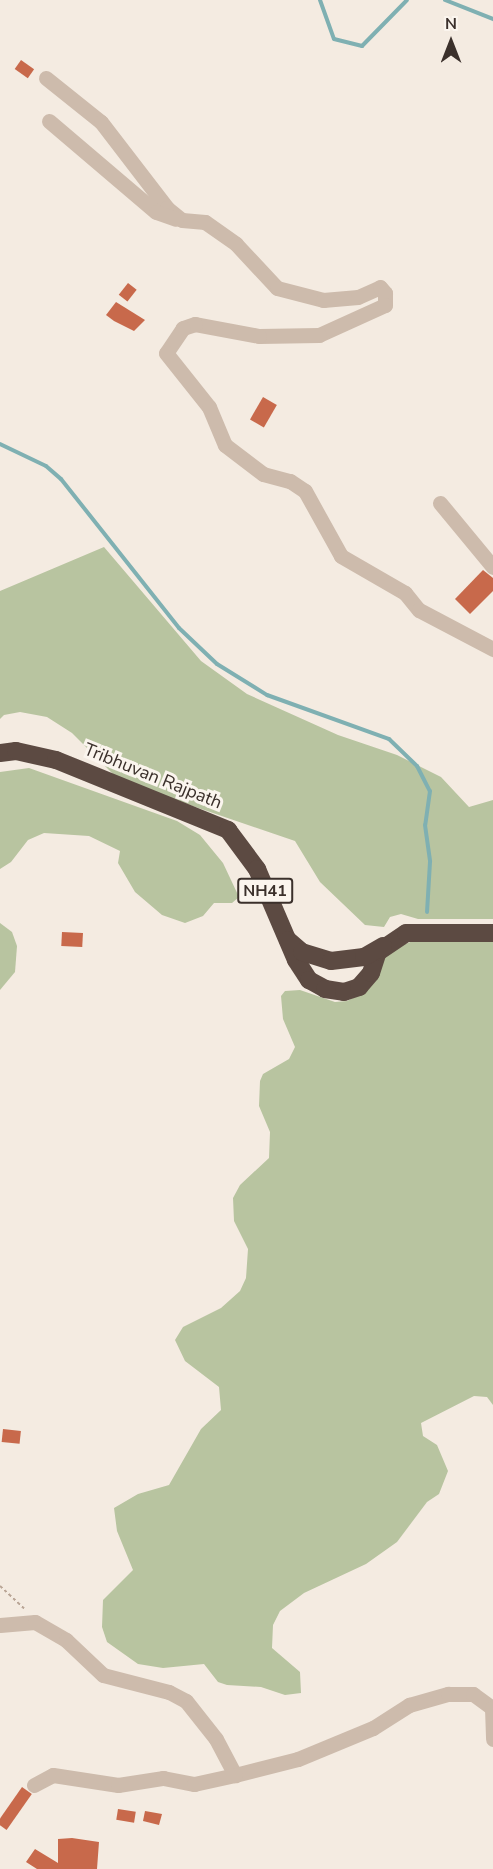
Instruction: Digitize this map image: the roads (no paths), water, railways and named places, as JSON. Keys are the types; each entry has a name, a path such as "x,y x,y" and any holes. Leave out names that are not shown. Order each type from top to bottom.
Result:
{"highway":[{"name":"Tribhuvan Rajpath","path":"0,753 15,751 56,760 228,830 256,868 283,934 309,980 336,992 363,984 385,945"},
{"path":"283,934 302,952 331,961 364,957 406,933 493,933"}],"street":[{"path":"46,78 102,122 147,186 182,220"},
{"path":"49,121 156,212 182,220 205,222 236,244 277,288 323,300 358,297 380,287 385,293 385,305 319,335 259,336 195,324 183,328 166,353 209,407 225,445 263,474 290,481 305,491 341,556 405,593 419,610 493,650"},
{"path":"440,503 493,567"},
{"path":"0,1625 35,1622 66,1640 103,1675 169,1692 186,1701 216,1739 235,1775"},
{"path":"34,1785 53,1775 118,1785 163,1778 194,1784 235,1775 298,1759 373,1728 410,1705 448,1694 473,1694 492,1708 493,1739"}],"waterway":[{"path":"320,0 334,39 362,46 407,0"},
{"path":"445,0 493,19"},
{"path":"0,444 46,466 61,479 179,628 217,664 267,695 389,739 417,766 430,791 425,825 430,862 427,912"}]}
